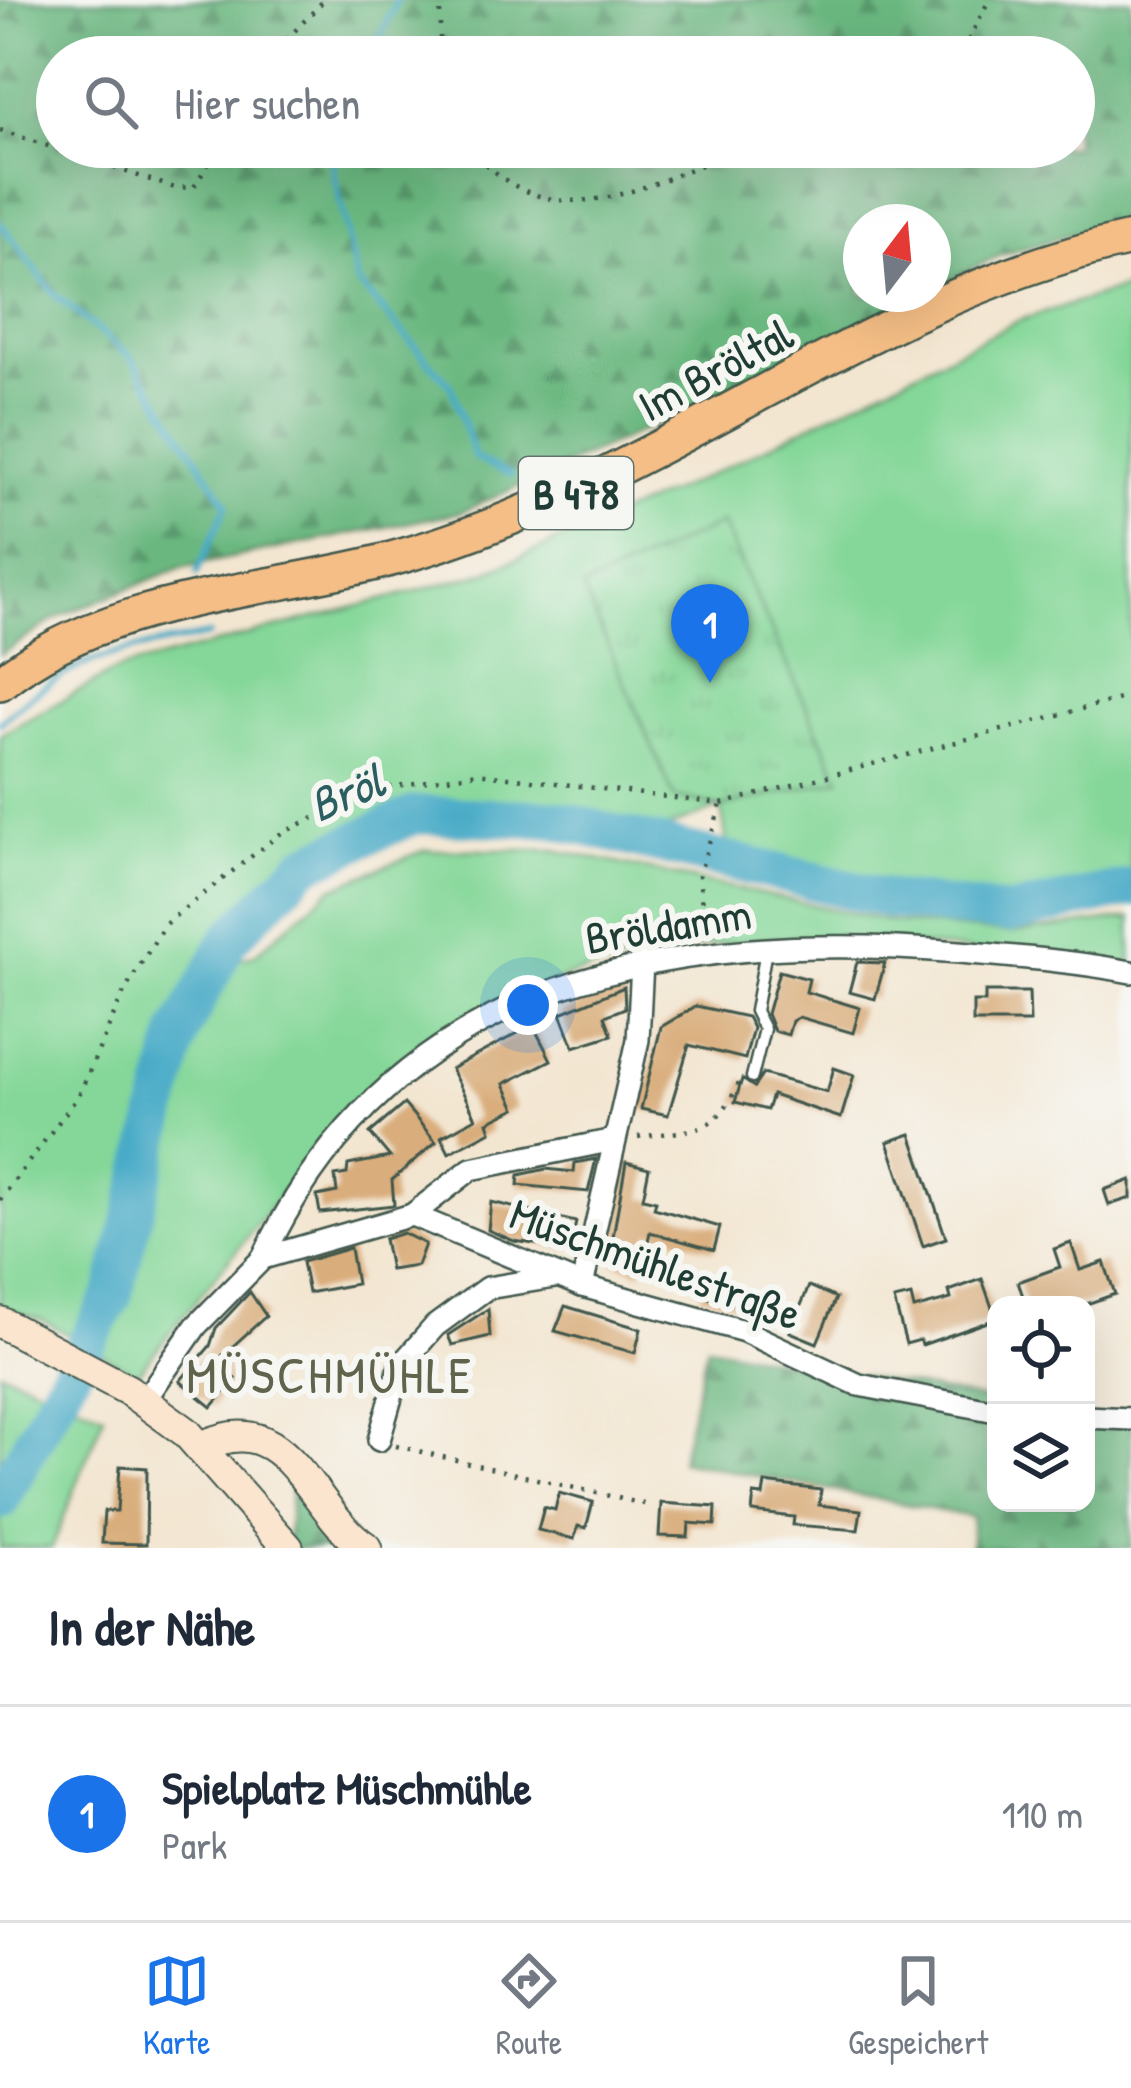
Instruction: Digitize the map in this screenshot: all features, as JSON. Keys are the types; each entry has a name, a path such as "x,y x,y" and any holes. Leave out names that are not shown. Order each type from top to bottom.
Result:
{"main road":[{"name":"Im Bröltal","path":"0,683 36,654 105,623 473,536 580,491 928,309 1010,273 1131,239"}],"street":[{"name":"Bröldamm","path":"263,1258 281,1220 332,1148 394,1078 473,1028 565,982 650,961 766,946 881,946 1131,972"},
{"path":"582,1286 638,1040 650,961"},
{"path":"136,1396 263,1258 412,1215 471,1168 615,1138"},
{"name":"Müschmühlestraße","path":"412,1215 582,1286 744,1331 859,1385 987,1409"},
{"path":"379,1440 400,1366 435,1326 487,1288 556,1276"},
{"path":"0,1322 36,1337 136,1396 204,1446 288,1548"},
{"path":"1095,1417 1131,1419"},
{"path":"204,1446 225,1436 252,1436 274,1446 350,1537 367,1548"}],"lane":[{"path":"752,1077 764,1029 755,1011 766,946"}],"path":[{"path":"290,36 324,0"},
{"path":"440,0 440,36"},
{"path":"970,36 989,0"},
{"path":"0,130 36,142"},
{"path":"115,168 175,188 194,187 206,168"},
{"path":"487,168 496,179 555,201 595,201 636,194 698,168"},
{"path":"0,1200 79,1095 124,992 165,924 280,834 372,790 477,772 721,804 1131,696"},
{"path":"650,961 702,906 699,875 721,804"},
{"path":"615,1138 709,1127 726,1114 738,1084"},
{"path":"379,1440 648,1505"}],"green space":[{"path":"0,0 1131,0 1131,217 1001,255 951,279 951,204 843,204 843,312 885,312 673,417 461,512 180,568 62,615 0,655"},
{"path":"1131,286 1131,880 1011,907 728,850 721,807 671,826 668,838 558,811 413,810 299,855 221,933 193,973 254,955 332,888 425,850 555,850 893,922 1011,933 1131,918 1131,967 834,937 773,938 664,951 565,977 388,1076 339,1123 137,1374 42,1320 0,1307 0,735 117,670 484,573 708,476 1020,320"},
{"path":"722,523 840,779 722,807 674,797 583,588"},
{"path":"707,1346 987,1400 987,1512 1095,1512 1095,1419 1131,1425 1131,1548 971,1548 972,1517 680,1461"},
{"path":"0,1371 104,1414 52,1548 0,1548"},
{"path":"291,1491 336,1548 287,1548"}],"building":[{"path":"857,962 885,963 875,999 849,992"},
{"path":"779,971 809,979 806,992 860,1008 853,1033 799,1017 792,1021 788,1035 774,1031 767,1014"},
{"path":"624,987 625,1008 605,1016 612,1035 574,1047 561,1013"},
{"path":"985,992 1029,992 1030,1022 973,1022 973,1002 985,1002"},
{"path":"696,1006 747,1017 753,1028 745,1059 689,1045 668,1115 641,1109 661,1027"},
{"path":"533,1025 551,1060 504,1084 516,1108 488,1122 491,1131 449,1153 441,1137 476,1118 451,1069"},
{"path":"834,1068 854,1075 841,1118 772,1095 767,1110 735,1102 742,1079 754,1087 763,1074 827,1092"},
{"path":"404,1104 436,1142 392,1180 394,1205 320,1213 317,1196 337,1192 335,1176 347,1174 348,1165 390,1157 370,1133"},
{"path":"911,1134 946,1238 923,1246 888,1142"},
{"path":"596,1159 588,1192 518,1185 519,1175 546,1169 574,1172 575,1163"},
{"path":"626,1162 649,1168 643,1198 656,1201 654,1208 720,1227 714,1250 650,1232 641,1273 609,1260"},
{"path":"1131,1180 1131,1198 1109,1205 1104,1190"},
{"path":"491,1202 576,1222 570,1249 514,1241 488,1230"},
{"path":"403,1233 425,1244 417,1266 390,1270 384,1239"},
{"path":"1071,1243 1080,1270 1104,1262 1115,1294 1095,1301 1095,1296 1023,1296 1018,1282 1060,1267 1054,1249"},
{"path":"350,1248 356,1284 308,1293 302,1262"},
{"path":"704,1278 742,1287 737,1305 700,1296"},
{"path":"982,1279 988,1296 987,1322 922,1345 920,1340 906,1344 894,1300 911,1296 914,1309 951,1299 949,1291"},
{"path":"809,1286 836,1298 817,1343 790,1332"},
{"path":"250,1292 266,1316 222,1356 231,1364 226,1371 236,1379 212,1407 180,1381 210,1346 216,1328"},
{"path":"565,1306 641,1329 635,1353 555,1331"},
{"path":"488,1309 490,1336 452,1345 448,1335"},
{"path":"120,1466 147,1468 146,1544 102,1543 104,1511 117,1511"},
{"path":"765,1483 821,1490 819,1505 861,1510 858,1530 793,1525 794,1517 752,1512 754,1495 763,1496"},
{"path":"559,1493 593,1502 586,1528 578,1526 574,1539 538,1530 544,1507 555,1510"},
{"path":"661,1503 716,1507 715,1525 689,1523 688,1537 659,1536"}],"waterway":[{"path":"381,36 397,0"},
{"path":"333,168 357,282 451,386 475,458 511,475"},
{"path":"0,223 56,296 132,358 227,504 197,573"},
{"path":"0,723 74,669 120,653 209,635"},
{"name":"Bröl","path":"0,1500 113,1295 180,1032 229,940 305,864 414,815 552,819 893,900 1009,914 1131,888"}],"place":[{"name":"Spielplatz Müschmühle","path":"710,683"}],"district":[{"name":"MÜSCHMÜHLE","path":"330,1374"}]}
